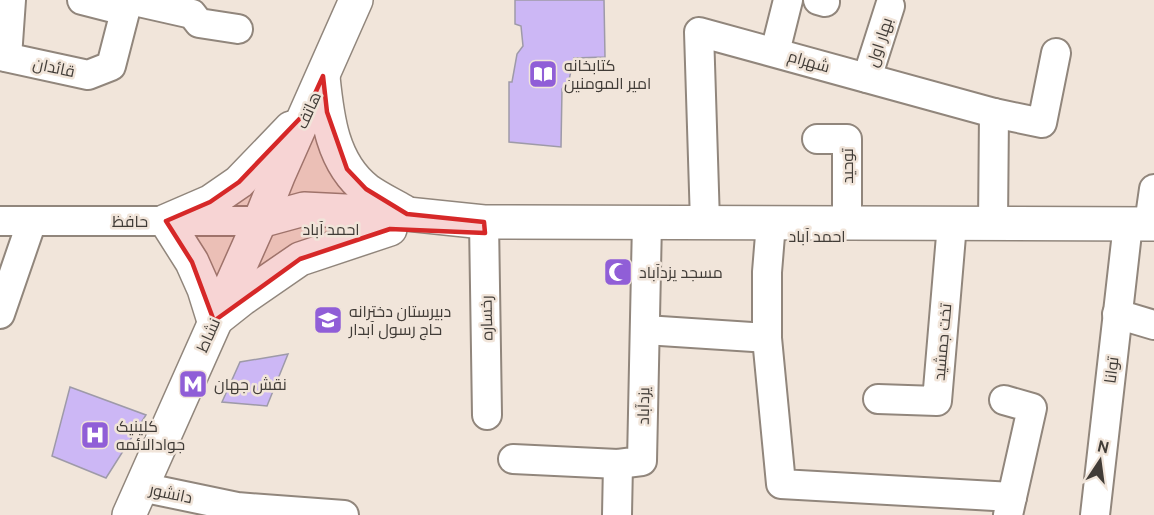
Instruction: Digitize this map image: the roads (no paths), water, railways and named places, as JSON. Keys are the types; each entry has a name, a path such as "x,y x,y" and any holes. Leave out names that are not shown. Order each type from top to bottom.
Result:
{"main road":[{"name":"هاتف","path":"260,221 356,0"},
{"path":"307,111 239,182 210,202 166,221 192,262 204,289 214,321 300,259 399,221 347,169 336,148 327,112 323,76"},
{"name":"احمد آباد","path":"260,221 304,209 399,221 485,228 771,230 1143,228"},
{"name":"نشاط","path":"135,501 260,221"},
{"name":"احمد آباد","path":"646,229 705,222 771,230 847,223 951,229 993,224 1143,228"}],"street":[{"path":"3,56 11,0"},
{"path":"82,0 181,6 199,23 238,29"},
{"path":"775,52 788,0"},
{"name":"قائدان","path":"3,56 87,75 111,66 127,4"},
{"name":"بهار اول","path":"867,78 890,6"},
{"name":"شهرام","path":"705,222 699,32 994,113 1041,123 1056,53"},
{"path":"993,224 994,113"},
{"name":"توحید","path":"817,139 847,139 847,223"},
{"name":"توانا","path":"1095,515 1117,314 1154,189"},
{"name":"حافظ","path":"0,220 260,221"},
{"path":"0,314 32,221"},
{"name":"رخساره","path":"485,228 487,415"},
{"name":"یزدآباد","path":"513,459 618,464 642,461 646,229"},
{"name":"تخت جمشید","path":"878,399 937,402 951,229"},
{"path":"771,230 767,272 767,338 781,484 1010,506 1032,408 1004,400"},
{"path":"1117,314 1154,325"},
{"path":"645,330 767,338"},
{"path":"617,515 618,464"},
{"name":"دانشور","path":"135,501 344,514"}],"place":[{"name":"کتابخانه امیر المومنین","path":"543,74"},
{"name":"مسجد یزدآباد","path":"618,272"},
{"name":"دبیرستان دخترانه حاج رسول آبدار","path":"328,320"},
{"name":"نقش جهان","path":"193,384"},
{"name":"کلینیک جوادالائمه","path":"95,435"}]}
